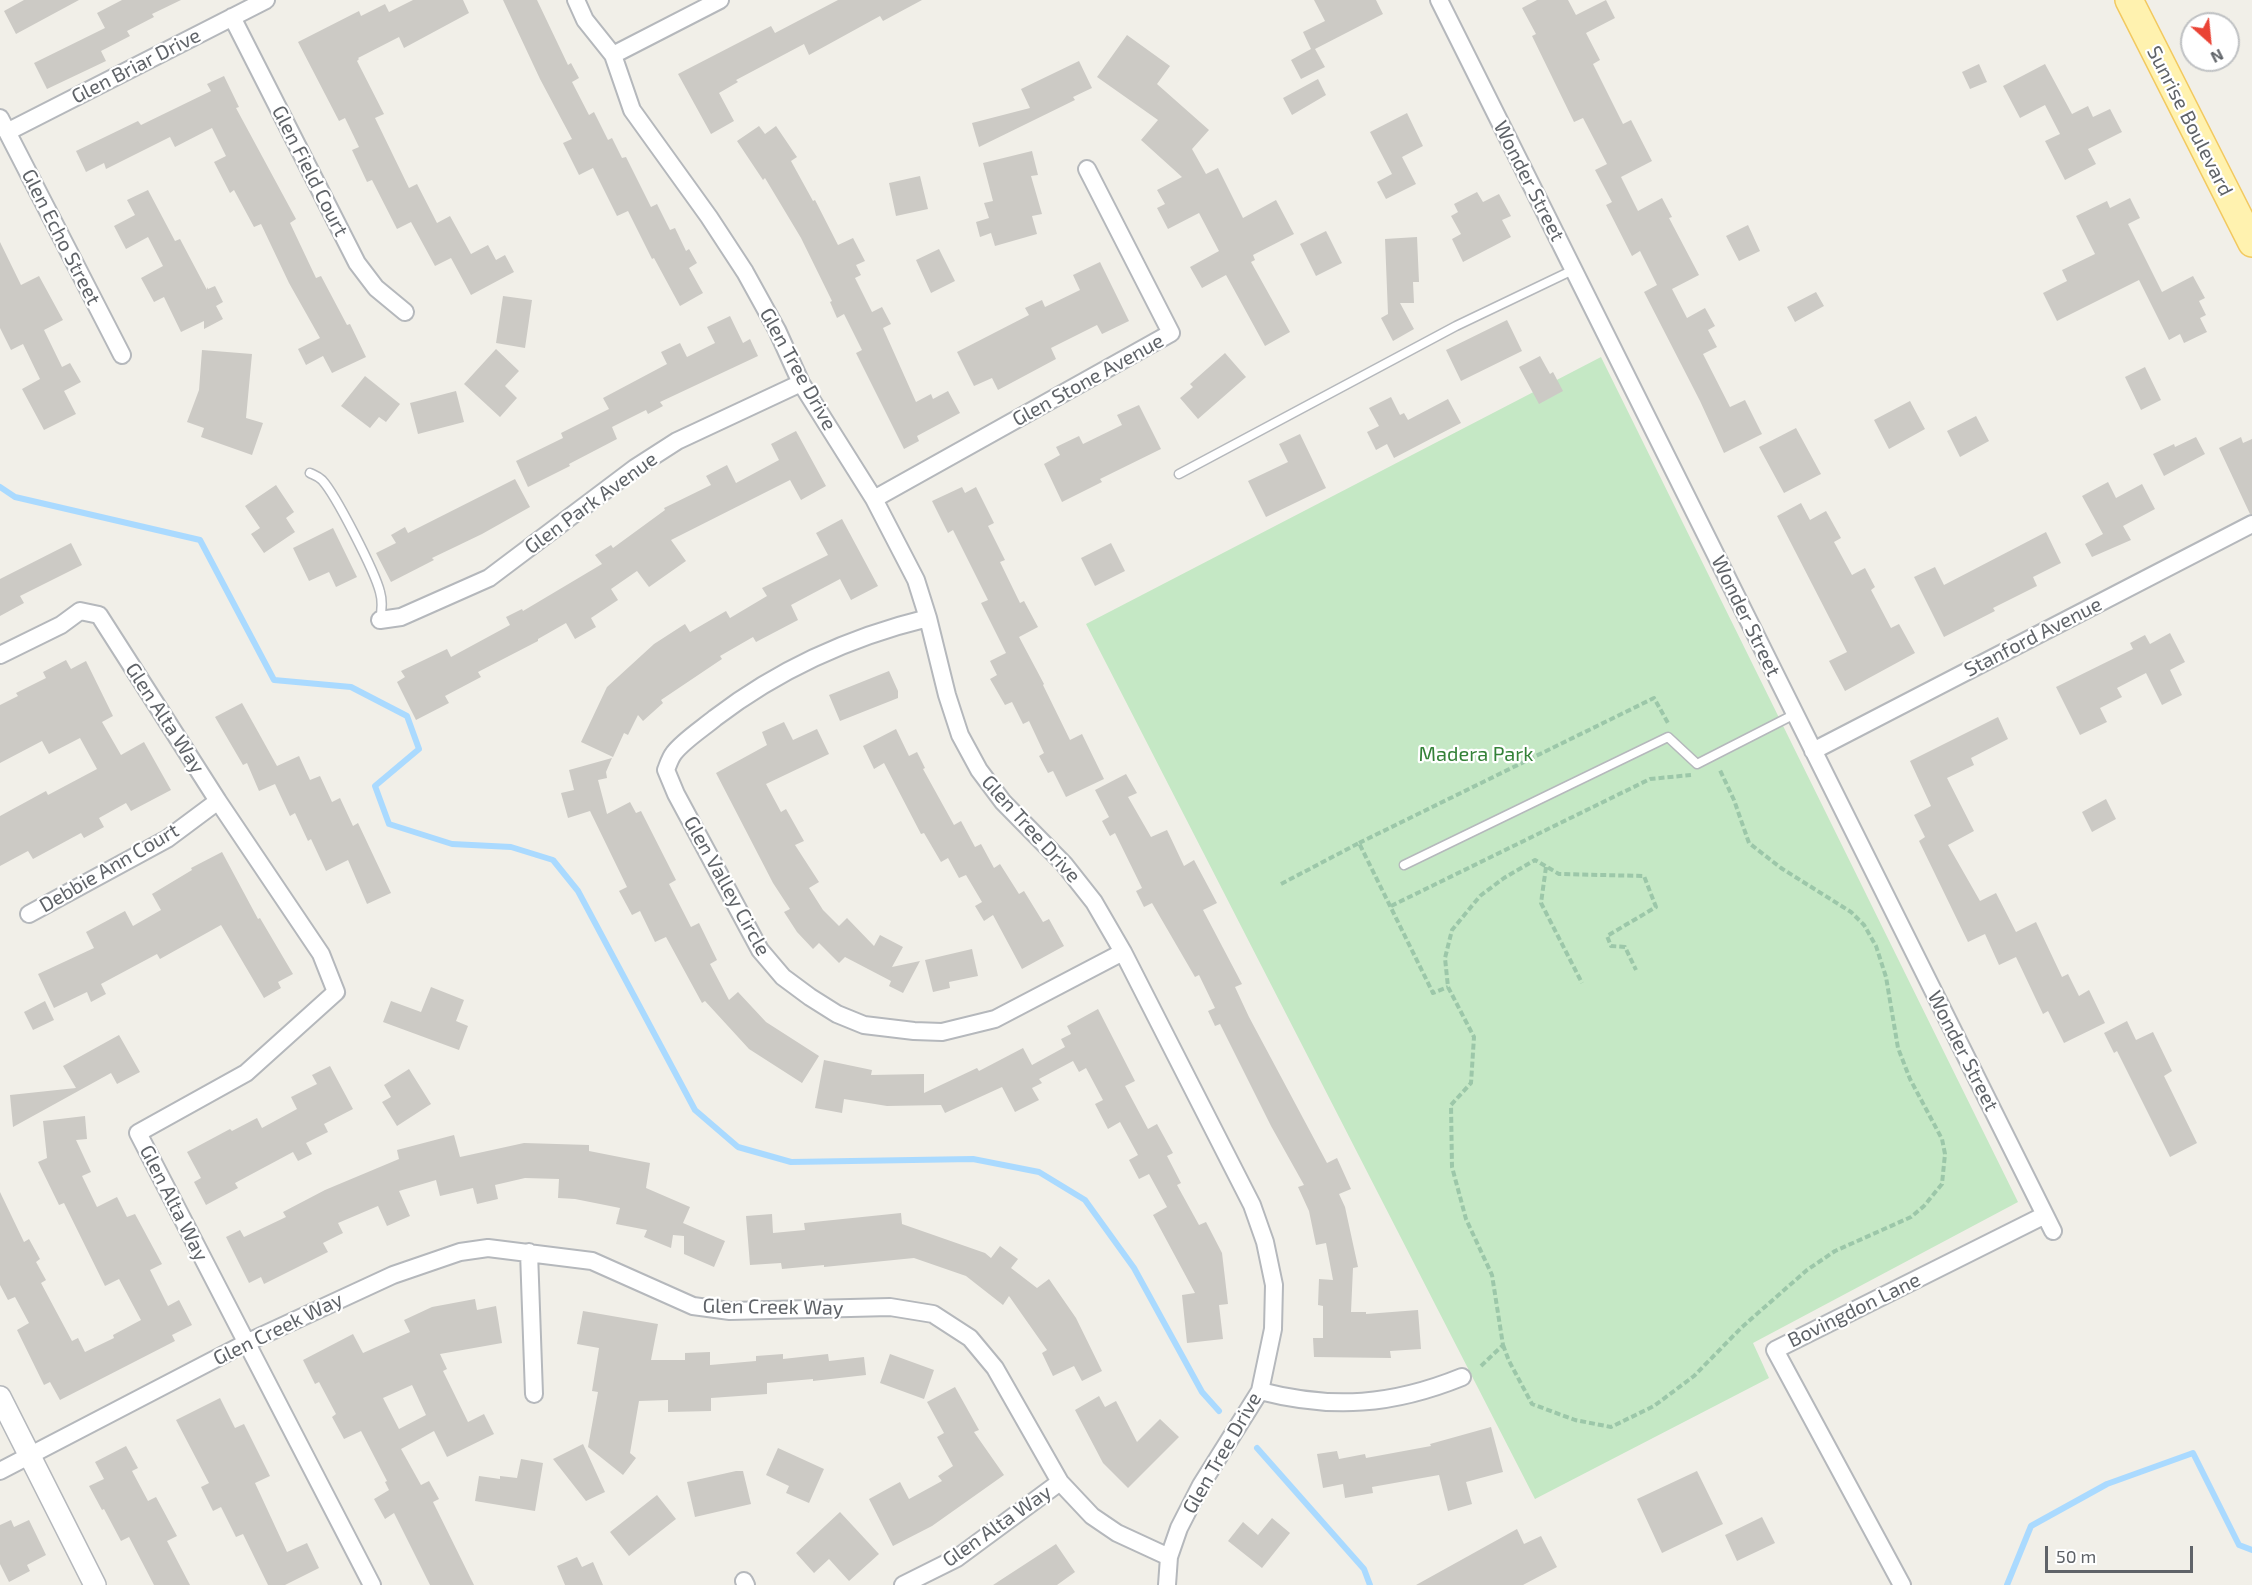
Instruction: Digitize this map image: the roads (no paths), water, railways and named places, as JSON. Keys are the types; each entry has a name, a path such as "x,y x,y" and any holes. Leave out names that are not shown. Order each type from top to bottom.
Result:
{"main road":[{"name":"Sunrise Boulevard","path":"2129,0 2252,243"}],"street":[{"name":"Glen Briar Drive","path":"4,125 266,0"},
{"name":"Glen Tree Drive","path":"576,0 585,20 613,55 632,110 709,217 745,272 777,330 801,383 874,499 916,580 947,695 957,725 979,771 1003,802 1064,864 1094,902 1123,952 1247,1195 1265,1242 1274,1285 1273,1329 1260,1391 1201,1485 1179,1528 1169,1557 1167,1585"},
{"path":"613,55 720,0"},
{"name":"Wonder Street","path":"1439,0 2053,1231"},
{"name":"Glen Field Court","path":"232,17 357,263 376,288 405,312"},
{"name":"Glen Echo Street","path":"4,125 123,355"},
{"name":"Glen Stone Avenue","path":"874,499 1171,333 1087,169"},
{"name":"Glen Park Avenue","path":"380,620 401,617 489,578 635,468 677,441 801,383"},
{"name":"Stanford Avenue","path":"1813,751 2252,524"},
{"name":"Glen Alta Way","path":"0,656 61,625 80,611 99,615 218,801 321,954 336,993 246,1073 138,1133 372,1585"},
{"name":"Glen Valley Circle","path":"928,618 888,627 846,642 795,666 748,693 674,753 666,770 676,794 759,950 783,977 837,1014 864,1025 942,1032 995,1019 1123,952"},
{"name":"Debbie Ann Court","path":"29,914 167,839 218,801"},
{"name":"Bovingdon Lane","path":"1902,1585 1775,1350 2045,1215"},
{"name":"Glen Creek Way","path":"0,1471 246,1343 393,1275 460,1252 488,1248 592,1261 693,1306 730,1311 890,1307 933,1314 970,1338 995,1368 1060,1482 1092,1516 1117,1533 1169,1557"},
{"path":"529,1252 534,1394"},
{"path":"1260,1391 1317,1402 1361,1403 1433,1389 1462,1377"},
{"path":"0,1397 94,1585"},
{"name":"Glen Alta Way","path":"903,1585 957,1558 1060,1482"}],"lane":[{"path":"1179,474 1456,326 1573,270"},
{"path":"310,473 320,477 330,490 380,589 382,603 380,620"},
{"path":"1404,865 1668,737 1697,764 1795,714"}],"waterway":[{"path":"0,487 15,497 200,540 274,680 351,687 407,716 419,749 375,786 389,824 452,844 511,847 553,860 578,891 695,1110 738,1147 791,1162 973,1159 1039,1172 1085,1200 1134,1268 1202,1392 1219,1411"},
{"path":"1257,1448 1364,1569 1370,1585"},
{"path":"2007,1585 2031,1526 2107,1484 2193,1453 2239,1545 2252,1550"}],"park label":[{"name":"Madera Park","path":"1476,754"}]}
